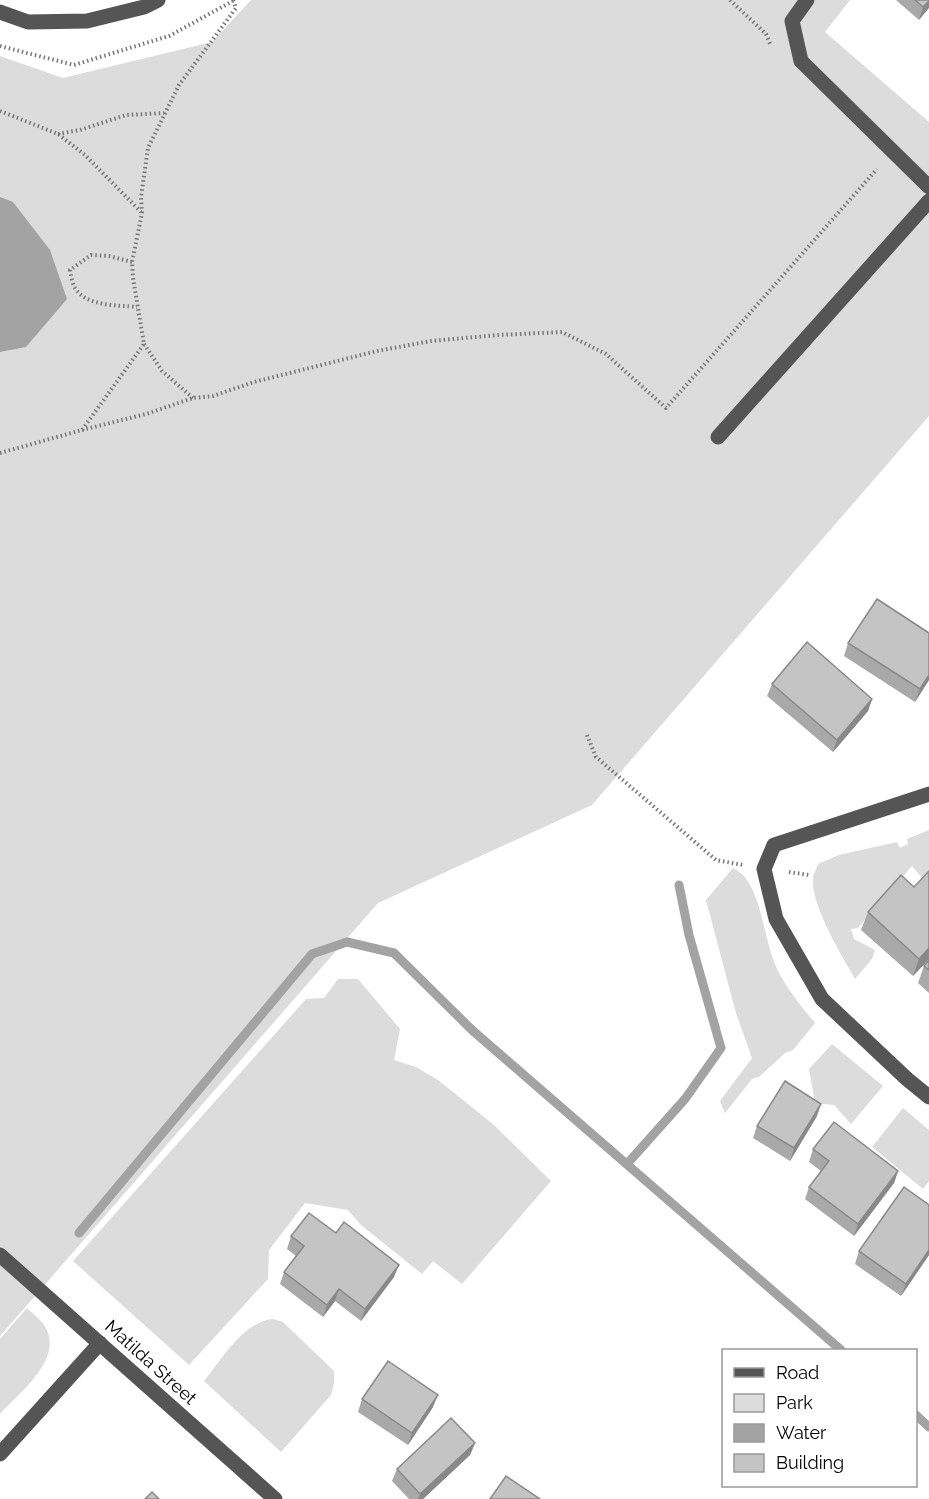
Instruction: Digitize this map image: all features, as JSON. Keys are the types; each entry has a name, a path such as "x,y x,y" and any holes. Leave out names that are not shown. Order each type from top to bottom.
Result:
{"street":[{"path":"0,12 28,22 87,21 144,7 158,0"},
{"path":"807,0 792,21 801,61 929,187"},
{"path":"718,437 929,201"},
{"path":"929,794 774,845 764,869 776,919 822,999 929,1097"},
{"name":"Matilda Street","path":"0,1255 275,1499"},
{"path":"0,1454 100,1343"}],"path":[{"path":"0,46 74,65 169,36 233,0 236,8 179,85 147,148 141,197 142,213 132,262 144,344 162,371 193,398"},
{"path":"730,0 766,34 775,55"},
{"path":"0,111 58,134 85,155 142,213"},
{"path":"58,134 80,130 126,115 165,113"},
{"path":"0,453 146,414 193,398 213,396 254,382 377,351 430,341 498,334 562,332 606,354 666,408 880,166"},
{"path":"132,262 109,256 91,255 70,270 74,287 80,295 93,302 137,307"},
{"path":"82,430 144,344"},
{"path":"587,735 596,757 716,860 809,875"}],"green space":[{"path":"251,0 850,0 825,32 929,122 929,416 592,805 378,903 0,1336 0,56 63,78 212,42"},
{"path":"929,830 929,886 912,866 858,928 851,929 854,939 875,950 872,959 855,979 828,930 816,901 813,877 818,864 839,855 897,842 900,848 908,844 907,839"},
{"path":"733,868 744,876 752,889 777,969 799,1004 815,1023 793,1050 785,1053 759,1077 752,1079 725,1113 720,1101 752,1058 736,1013 706,900"},
{"path":"338,979 358,979 400,1029 394,1060 416,1067 438,1080 494,1125 551,1181 462,1284 433,1261 422,1274 361,1225 348,1210 305,1203 269,1250 268,1279 189,1365 73,1261 306,999 324,998"},
{"path":"832,1044 883,1086 851,1124 834,1105 815,1103 809,1069"},
{"path":"903,1108 929,1130 929,1181 923,1189 872,1147"},
{"path":"27,1308 44,1325 49,1337 49,1349 45,1361 29,1385 0,1414 0,1339"},
{"path":"273,1319 283,1322 334,1371 331,1395 281,1452 204,1381 243,1334 262,1322"}],"water":[{"path":"0,197 13,202 50,250 67,299 26,347 0,352"}],"building":[{"path":"915,0 929,0 929,1 923,7"},
{"path":"877,599 929,633 929,675 920,689 848,643"},
{"path":"807,642 872,699 837,740 772,684"},
{"path":"929,871 929,948 919,959 868,912 901,875 914,887"},
{"path":"929,960 929,970 924,966"},
{"path":"785,1081 821,1104 794,1148 757,1126"},
{"path":"834,1122 898,1171 858,1224 809,1187 829,1161 813,1149"},
{"path":"904,1187 929,1205 929,1250 906,1284 859,1251"},
{"path":"309,1213 336,1233 344,1222 399,1265 365,1309 339,1289 327,1305 284,1272 304,1246 291,1236"},
{"path":"388,1361 438,1395 412,1433 362,1399"},
{"path":"451,1418 475,1443 420,1494 397,1469"},
{"path":"506,1476 540,1499 490,1499"},
{"path":"152,1492 159,1499 145,1499"}],"waterway":[{"path":"627,1164 685,1099 721,1048 689,935 679,885"},
{"path":"79,1233 312,954 347,942 394,953 472,1030 840,1349"},
{"path":"917,1416 929,1427"}]}
